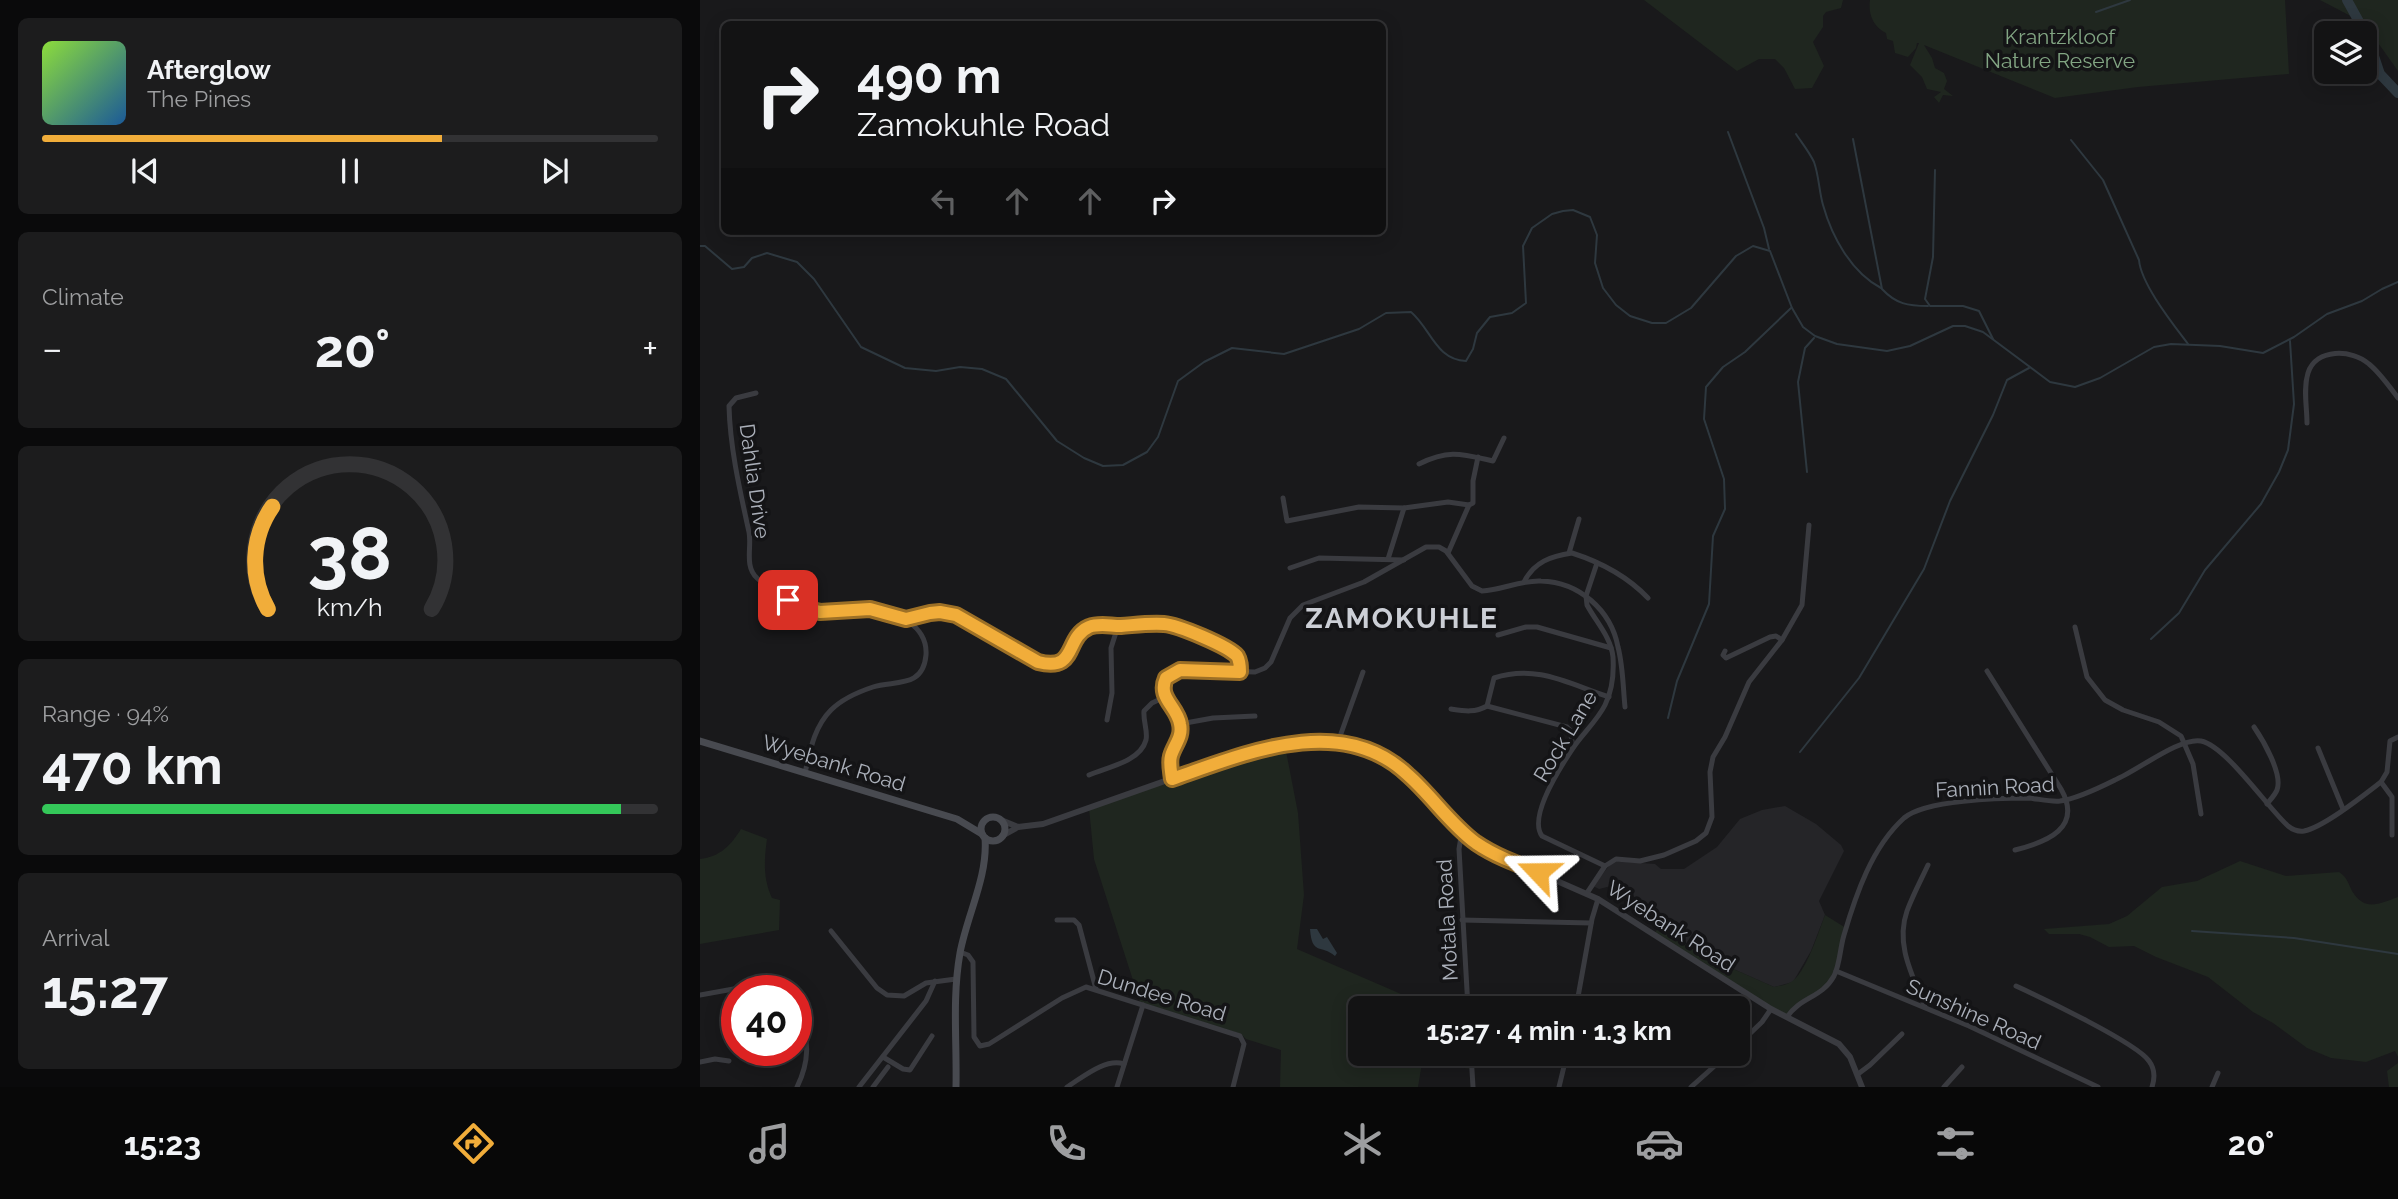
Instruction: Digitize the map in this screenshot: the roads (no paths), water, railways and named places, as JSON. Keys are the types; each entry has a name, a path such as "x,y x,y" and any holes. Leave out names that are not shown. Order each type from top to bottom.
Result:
{"main road":[{"name":"Wyebank Road","path":"700,741 957,819 985,820"},
{"path":"956,1087 956,979 960,952 986,851 981,826 985,820 993,817 1001,820 1005,828 983,866"},
{"name":"Wyebank Road","path":"957,819 983,836"},
{"path":"983,836 999,838"}],"street":[{"path":"2307,423 2308,373 2313,364 2323,356 2346,354 2365,361 2398,398"},
{"name":"Dahlia Drive","path":"757,393 736,398 729,406 736,470 749,535 749,558 753,574 788,600 810,611 870,609 906,619"},
{"path":"1419,464 1438,454 1467,455 1493,461 1504,438"},
{"path":"1448,553 1471,504 1478,457"},
{"path":"1283,498 1287,521 1359,507 1404,508 1448,502 1471,504"},
{"path":"1388,559 1404,508"},
{"path":"1569,553 1579,519"},
{"path":"1587,893 1605,866 1616,859 1640,861 1664,855 1696,841 1706,833 1712,817 1711,764 1749,682 1782,640 1802,605 1809,525"},
{"path":"1172,779 1171,756 1180,735 1180,724 1165,697 1164,682 1174,671 1255,672 1268,666 1290,618 1303,605 1364,582 1426,547 1439,547 1448,553 1472,586 1482,591 1540,581 1564,584 1586,596 1598,607 1613,629 1619,648 1625,707"},
{"path":"1524,582 1533,567 1539,563 1569,553 1598,563 1634,585 1648,598"},
{"path":"1290,568 1319,558 1404,560"},
{"path":"1586,596 1598,563"},
{"name":"Rock Lane","path":"1586,596 1587,604 1611,648 1613,667 1609,697 1600,714 1573,747 1548,790 1538,830 1545,838 1605,866"},
{"path":"906,619 940,612 956,615 1038,662 1050,664 1063,662 1076,639 1087,628 1101,625 1165,624 1184,629 1234,653 1240,661 1240,672"},
{"path":"805,773 816,729 831,710 863,691 882,685 905,683 917,674 923,664 925,647 919,632 906,619"},
{"path":"1107,720 1112,693 1111,648 1118,626"},
{"path":"1497,635 1526,627 1537,627 1611,648"},
{"path":"2075,628 2087,677 2105,701 2169,726 2185,742 2193,764 2201,814"},
{"path":"1726,650 1723,655 1727,658 1770,637 1776,636 1782,640"},
{"path":"1987,671 2067,799 2067,817 2052,837 2040,844 2015,850"},
{"path":"1338,742 1363,672"},
{"path":"1487,706 1494,678 1532,672 1609,697"},
{"path":"1088,775 1130,759 1139,752 1146,738 1144,711 1152,703 1165,697"},
{"path":"1451,709 1473,711 1487,706 1567,727 1573,747"},
{"path":"1180,724 1213,718 1255,716"},
{"path":"2254,727 2267,747 2278,782 2276,793 2267,804"},
{"path":"2185,742 2201,741 2216,748 2288,826 2299,831 2313,827 2381,782 2387,772 2390,741 2398,737"},
{"name":"Wyebank Road","path":"999,838 1018,827 1052,821 1250,751 1308,742 1338,742 1364,748 1391,761 1408,774 1462,831 1494,853 1598,899 1771,1009 1843,1047 1862,1087"},
{"name":"Fannin Road","path":"1787,1017 1796,1005 1823,990 1836,971 1854,905 1874,858 1891,832 1907,816 1923,808 1962,802 2029,798 2060,801 2115,781 2185,742"},
{"path":"2318,748 2343,809"},
{"path":"2381,782 2392,797 2392,835"},
{"path":"1001,820 1018,827"},
{"name":"Motala Road","path":"1462,831 1458,849 1467,996"},
{"path":"1925,1007 1905,956 1903,932 1907,911 1928,865"},
{"path":"1578,996 1598,899"},
{"path":"1057,920 1074,920 1079,925 1096,989"},
{"path":"1462,920 1591,923"},
{"path":"831,931 883,993 904,996 926,983 956,979"},
{"name":"Dundee Road","path":"960,952 968,955 973,962 974,1037 980,1046 989,1044 1080,988 1096,989 1237,1034 1242,1039 1244,1048 1233,1087"},
{"name":"Sunshine Road","path":"1836,971 1969,1026 2098,1087"},
{"path":"859,1087 926,1001 935,981"},
{"path":"2016,986 2136,1049 2151,1063 2155,1075 2152,1087"},
{"path":"700,995 721,991"},
{"path":"1117,1087 1143,1005"},
{"path":"1750,1034 1771,1009"},
{"path":"1858,1074 1902,1034"},
{"path":"883,1057 903,1069 910,1070 932,1036"},
{"path":"700,1062 721,1060"},
{"path":"1067,1087 1114,1061 1124,1064"},
{"path":"797,1087 804,1066"},
{"path":"1472,1066 1473,1087"},
{"path":"1559,1087 1564,1066"},
{"path":"1691,1087 1715,1066"},
{"path":"873,1087 888,1067"},
{"path":"1944,1087 1962,1067"},
{"path":"2212,1087 2218,1073"}],"waterway":[{"path":"2096,12 2130,0"},
{"path":"2347,0 2368,38 2380,74 2398,93"},
{"path":"1728,132 1764,228 1769,249"},
{"path":"1796,134 1814,162 1823,205 1837,241 1861,273 1881,288"},
{"path":"1853,139 1882,289 1903,303 1928,306"},
{"path":"2071,140 2103,180 2139,260 2145,280 2188,344"},
{"path":"1935,170 1933,257 1925,299 1930,306 1963,306 1979,311 1993,339"},
{"path":"700,246 705,246 732,269 744,267 752,258 767,253 797,262 814,279 861,347 905,368 936,371 960,367 982,369 1006,379 1057,441 1103,466 1123,465 1147,452 1158,437 1178,381 1204,362 1232,348 1284,354 1359,329 1386,313 1411,312 1441,350 1456,359 1466,361 1473,349 1477,333 1490,317 1512,313 1526,303 1523,246 1532,228 1552,214 1563,211 1573,210 1590,217 1597,235 1595,263 1603,288 1616,305 1630,316 1652,323 1666,323 1691,308 1736,256 1753,246 1770,251 1792,308 1803,327 1815,336 1837,344 1887,351 1910,346 1953,326 1965,326 1983,332 2050,382 2075,387 2100,378 2154,347 2171,344 2220,346 2263,353 2294,337 2327,314 2362,301 2398,282"},
{"path":"1668,718 1677,681 1709,604 1713,536 1725,509 1724,479 1704,419 1706,387 1723,367 1745,352 1791,308"},
{"path":"1807,472 1798,382 1805,348 1814,338"},
{"path":"2151,639 2179,613 2205,570 2261,504 2279,472 2288,450 2294,404 2290,341"},
{"path":"1800,752 1859,678 1924,569 1950,501 1993,415 2007,380 2029,368"},
{"path":"2192,931 2294,938 2398,954"}],"district":[{"name":"ZAMOKUHLE","path":"1402,618"}],"park label":[{"name":"Krantzkloof Nature Reserve","path":"2060,48"}]}
